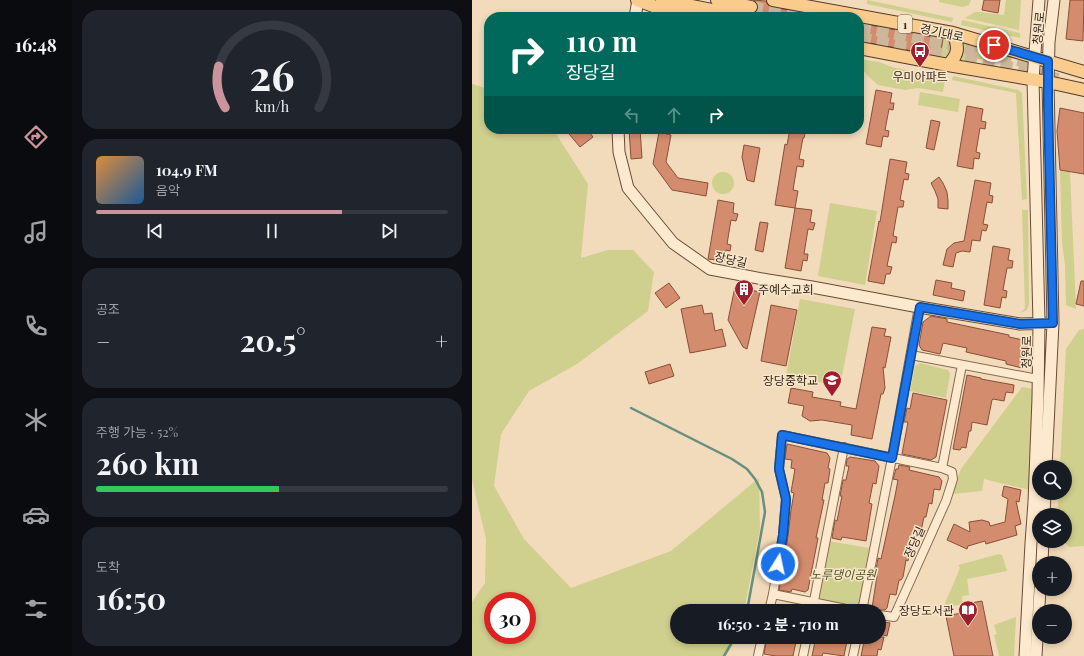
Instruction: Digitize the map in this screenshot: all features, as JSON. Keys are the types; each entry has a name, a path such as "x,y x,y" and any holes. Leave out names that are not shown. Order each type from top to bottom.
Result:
{"main road":[{"path":"638,0 644,0"},
{"path":"636,12 638,0"},
{"path":"638,0 656,7 677,12"},
{"path":"662,0 749,12"},
{"path":"717,0 749,12"},
{"name":"경기대로","path":"773,0 838,12"},
{"name":"청원로","path":"1025,656 1034,502 1038,379 1039,323 1034,57 1039,0"},
{"name":"청원로","path":"1046,460 1053,323 1048,61 1054,0"},
{"name":"경기대로","path":"864,17 953,33 1084,72"},
{"path":"948,65 954,59 957,50 953,33"},
{"path":"864,49 1034,79 1084,90"},
{"name":"장당길","path":"618,134 619,152 628,188 673,243 710,269 1020,324 1053,323"},
{"path":"1036,656 1040,596"}],"street":[{"path":"863,604 920,307"},
{"path":"911,355 1038,379"},
{"path":"771,604 783,535 786,499 779,469 782,435 942,468 962,365"},
{"path":"814,602 844,447"},
{"name":"장당길","path":"886,616 894,617 946,501 953,479 952,472 942,468"},
{"path":"773,594 823,604"},
{"path":"758,656 761,644"},
{"path":"803,656 806,644"},
{"path":"853,656 856,644"}],"green space":[{"path":"867,0 953,18 952,22 867,4"},
{"path":"939,0 971,0 969,5 962,7 939,2"},
{"path":"1006,0 1021,0 1019,30 965,18 975,12 1004,15"},
{"path":"962,20 1020,33 1020,38 961,25"},
{"path":"944,37 950,38 955,51 947,60 939,59"},
{"path":"958,39 1005,55 1003,63 983,59 957,61"},
{"path":"864,60 879,62 892,67 924,74 945,75 945,79 943,92 918,88 905,90 878,85 864,72"},
{"path":"953,76 1018,90 1022,93 1027,199 1022,200 1016,93 952,80"},
{"path":"472,84 484,88 484,134 556,134 588,184 581,258 608,250 633,250 654,272 648,311 577,364 529,391 501,434 494,486 524,539 571,588 671,551 759,478 760,529 745,604 670,604 670,644 733,644 726,656 472,656 472,602 485,583 486,539 472,480"},
{"path":"920,92 960,99 958,112 918,105"},
{"path":"1060,170 1070,172 1076,309 1066,305"},
{"path":"723,172 731,175 734,183 731,191 723,194 715,191 712,183 715,175"},
{"path":"830,203 877,211 865,285 818,276"},
{"path":"1022,210 1028,210 1029,304 1027,310 1020,313 1025,308"},
{"path":"800,299 855,309 840,386 786,376"},
{"path":"1084,329 1084,546 1072,547 1072,508 1058,508 1058,500 1072,500 1072,460 1060,460 1066,349 1079,330"},
{"path":"920,363 948,370 950,374 946,398 910,391 915,366"},
{"path":"1022,387 1033,389 1030,490 984,479 982,491 952,494 961,469"},
{"name":"노루댕이공원","path":"828,541 869,548 859,604 843,604 817,599"},
{"path":"999,554 1002,555 1007,571 967,579 969,595 962,596 963,604 943,608 960,568 958,565"},
{"path":"1016,617 1014,656 999,656 994,635 997,634 994,625"}],"building":[{"path":"753,0 766,1 768,5 772,7 798,12 757,12 758,5"},
{"path":"984,0 1000,0 998,13 982,10"},
{"path":"1070,0 1084,0 1083,41 1066,39"},
{"path":"864,24 943,39 940,56 864,42"},
{"path":"876,90 892,93 890,103 894,103 893,110 889,109 885,130 889,131 888,137 883,136 881,147 866,144"},
{"path":"967,106 983,109 981,121 986,122 985,129 980,128 976,152 980,153 979,159 974,158 973,169 957,166"},
{"path":"1060,108 1084,113 1084,174 1060,170 1057,131"},
{"path":"931,120 940,122 934,150 926,148"},
{"path":"569,134 591,134 593,137 580,147"},
{"path":"629,134 640,134 642,158 631,159"},
{"path":"659,134 671,135 666,162 678,178 708,183 706,196 672,190 653,164"},
{"path":"789,134 805,134 799,159 804,160 803,167 797,166 793,190 798,191 795,208 775,205 785,144 787,145"},
{"path":"744,145 760,148 754,182 747,180 742,157"},
{"path":"890,159 907,162 905,173 909,174 908,180 904,179 900,200 904,201 903,207 898,207 893,236 897,237 896,243 892,242 887,266 892,267 890,274 886,274 884,284 868,281 879,221 880,222"},
{"path":"939,177 947,192 948,209 938,208 938,199 931,183"},
{"path":"975,180 991,183 989,195 993,196 992,203 987,202 983,224 988,225 986,231 982,230 980,241 972,240 970,252 962,251 956,253 953,267 943,265 947,249 954,243 964,241"},
{"path":"718,200 734,203 733,213 738,214 736,221 731,220 727,244 731,245 730,251 726,250 724,261 708,259"},
{"path":"795,208 812,210 810,222 815,223 813,230 808,229 804,254 808,254 807,261 803,260 801,271 785,268"},
{"path":"760,222 768,223 763,252 755,250"},
{"path":"993,246 1010,249 1008,260 1013,261 1012,268 1007,268 1003,290 1007,291 1006,298 1002,297 1000,308 984,305"},
{"path":"936,280 952,283 951,288 965,291 963,301 933,295"},
{"path":"1081,281 1084,281 1084,306 1076,304"},
{"path":"669,283 680,298 666,308 655,293"},
{"name":"주예수교회","path":"735,287 760,292 747,349 743,347 728,320"},
{"path":"702,305 704,314 712,313 715,331 722,329 726,346 690,353 681,309"},
{"path":"771,305 797,310 786,366 761,361"},
{"path":"931,316 947,319 947,322 1009,335 1009,337 1028,341 1022,368 1006,364 1006,361 966,352 967,348 943,343 940,354 922,350 919,345 923,322"},
{"path":"872,327 886,329 884,336 891,337 885,368 883,367 885,388 883,394 881,394 872,439 851,435 852,425 822,420 810,421 802,416 804,406 788,403 791,388 813,392 812,397 841,402 840,406 856,409"},
{"path":"670,364 674,376 649,384 645,372"},
{"path":"967,375 1014,385 1013,393 1006,392 1004,401 992,400 987,425 972,422 966,448 962,447 960,450 953,449"},
{"path":"913,393 947,400 936,457 931,460 902,454 908,422 904,422 907,408 910,409"},
{"path":"787,444 827,453 830,458 828,483 825,483 822,500 824,500 816,538 818,538 808,590 805,592 792,589 791,592 779,590 794,493 791,492 795,469 791,468 792,460 785,459"},
{"path":"850,457 875,461 879,466 876,484 873,483 869,503 872,504 866,541 842,537 841,540 832,538 835,520 837,521 842,496 840,496 843,480 846,480 849,466 846,466 847,459"},
{"path":"899,465 910,467 909,470 939,477 942,481 940,490 934,489 932,504 929,503 921,531 917,530 914,545 911,545 908,561 906,560 903,577 899,580 896,595 890,594 886,609 886,604 873,604 877,576 875,576 878,558 881,559 898,480 893,479 896,469 898,469"},
{"path":"1004,486 1021,490 1019,502 1016,501 1021,524 1015,526 1017,535 986,544 985,541 968,546 967,549 947,540 954,524 970,532 969,522 982,520 989,522 990,526 1005,522 1008,499 1002,496"},
{"name":"장당도서관","path":"982,601 993,656 954,656 946,616 967,612 965,604"},
{"path":"886,622 890,623 886,636"},
{"path":"766,644 796,644 793,656 764,654"},
{"path":"815,644 846,644 844,656 823,653 822,656 812,656"},
{"path":"864,644 882,644 881,650 878,649 877,656 861,656"}],"waterway":[{"path":"631,408 732,459 747,469 755,479 762,492 765,512 748,604"},
{"path":"724,656 731,644"}],"tunnel":[{"path":"751,7 779,12"},
{"path":"864,28 940,42 1040,65"},
{"path":"864,39 1000,65 1058,79"}],"place":[{"name":"우미아파트","path":"920,68"},
{"name":"주예수교회","path":"744,306"},
{"name":"장당중학교","path":"832,397"},
{"name":"장당도서관","path":"968,627"}],"route":[{"path":"778,564 783,535 786,499 779,469 782,435 892,458 920,307 1020,324 1053,323 1048,61 994,45"}]}
